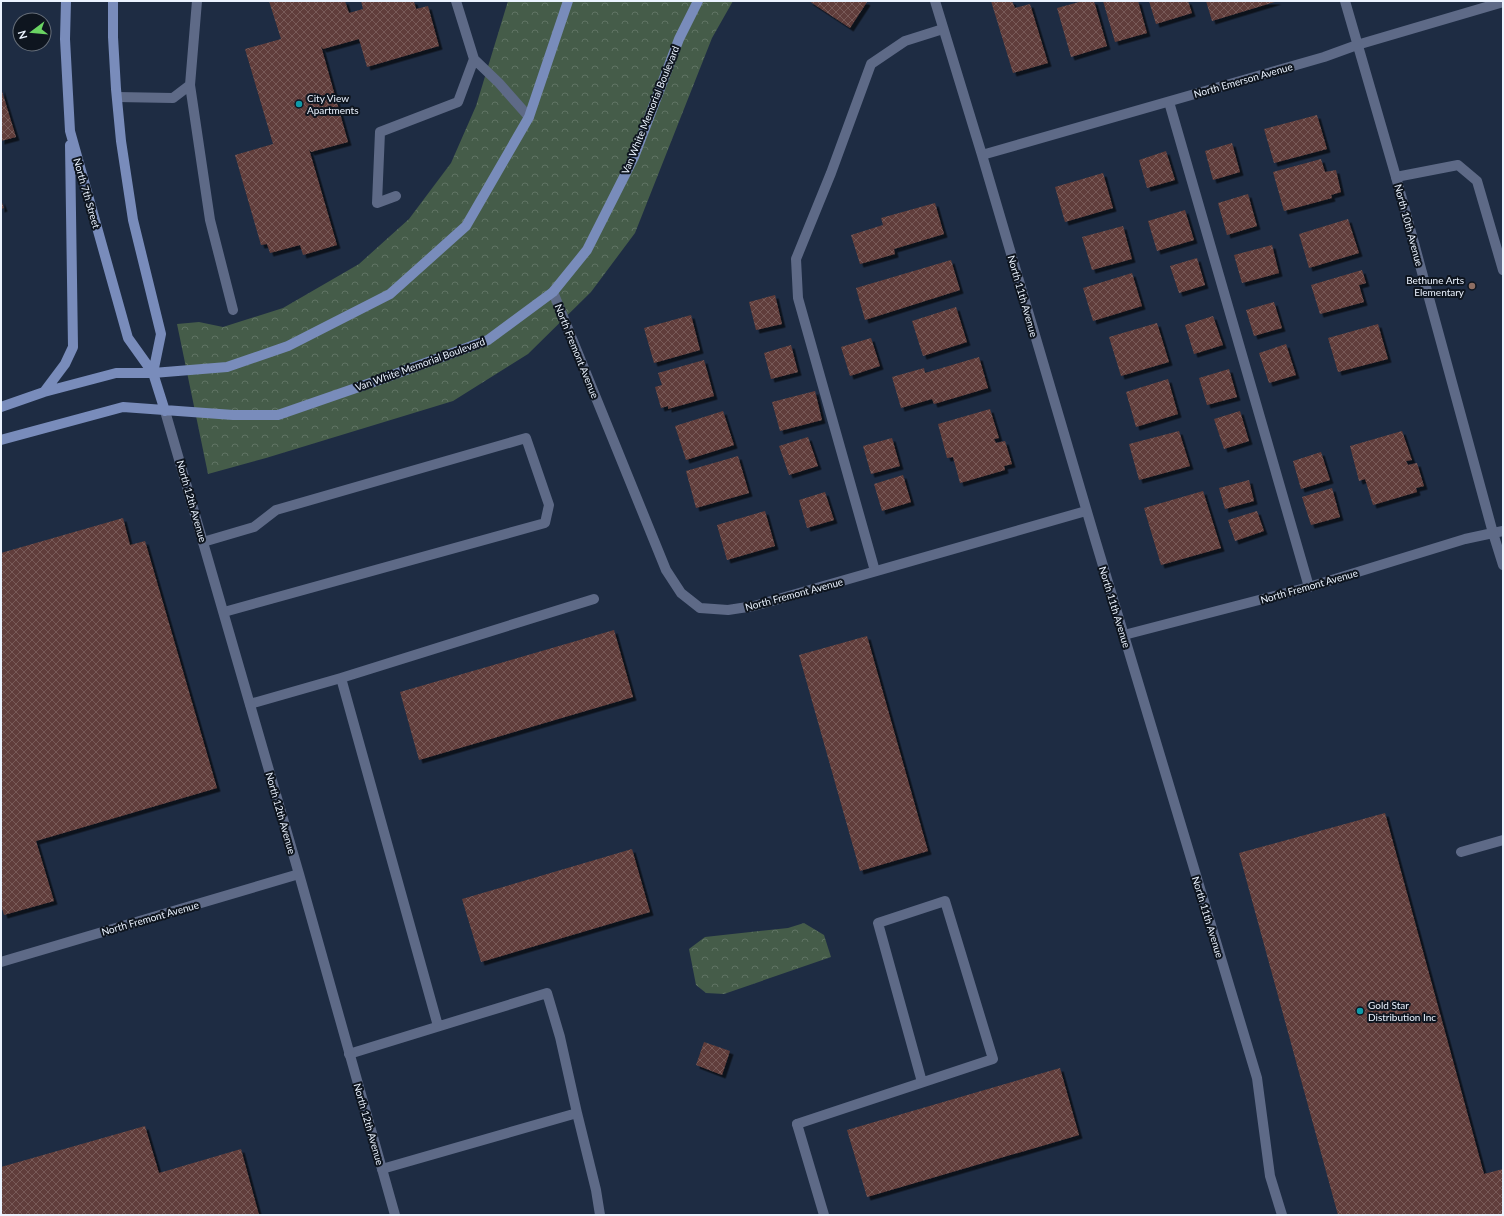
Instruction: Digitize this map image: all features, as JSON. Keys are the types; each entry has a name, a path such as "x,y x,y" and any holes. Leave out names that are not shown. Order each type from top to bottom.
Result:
{"main road":[{"name":"North 7th Street","path":"66,1 70,132 128,338 153,374 165,411"},
{"name":"North 7th Street","path":"113,1 113,37 121,141 133,220 161,334 153,374"},
{"path":"1,407 44,392 116,373 153,374 227,367 288,346 390,294 466,226 529,117 568,1"},
{"name":"Van White Memorial Boulevard","path":"165,411 233,415 278,414 379,380 488,340 553,292 587,250 634,157 679,39 698,1"},
{"path":"44,392 65,364 73,347 70,132"},
{"path":"1,440 124,407 165,411"}],"street":[{"path":"197,1 190,85 210,220 233,310"},
{"path":"456,1 474,59 499,83 529,117"},
{"name":"North 11th Avenue","path":"935,1 982,155 1086,511 1257,1078 1270,1176 1282,1215"},
{"name":"North 10th Avenue","path":"1345,1 1498,532 1503,565"},
{"name":"North Emerson Avenue","path":"982,155 1324,57 1357,45 1503,2"},
{"path":"875,572 798,298 796,259 831,173 871,64 905,41 943,29"},
{"path":"396,196 377,203 380,132 458,102 474,59"},
{"path":"117,97 173,98 190,85"},
{"path":"1169,102 1309,587"},
{"path":"1396,178 1458,165 1477,181 1503,270"},
{"name":"North Fremont Avenue","path":"553,292 666,570 681,593 700,608 728,610 754,606 1086,511"},
{"name":"North 12th Avenue","path":"165,411 299,874 395,1215"},
{"path":"203,542 254,527 276,510 526,438 550,505 545,523 224,612"},
{"name":"North Fremont Avenue","path":"1124,635 1309,587 1466,539 1498,532"},
{"path":"250,704 340,678 594,598"},
{"path":"340,678 438,1026"},
{"path":"1461,852 1503,840"},
{"name":"North Fremont Avenue","path":"1,962 299,874"},
{"path":"824,1215 797,1124 993,1059 945,901 878,923 922,1082"},
{"path":"349,1054 547,993 560,1037 596,1190 600,1215"},
{"path":"382,1169 577,1113"}],"green space":[{"path":"508,1 733,1 712,38 635,233 591,292 528,354 453,401 266,458 208,474 177,324 199,322 223,327 283,308 359,264 409,219 451,163 476,106"},
{"path":"804,923 824,935 831,957 724,994 706,993 696,985 689,949 705,937 788,928"}],"building":[{"name":"City View Apartments","path":"269,1 345,1 349,13 363,9 361,1 414,1 416,9 428,6 439,46 367,67 359,39 323,49 321,46 348,142 311,152 309,149 337,245 303,255 300,245 270,253 267,244 261,245 235,155 273,144 245,49 281,39"},
{"path":"809,1 865,1 867,2 850,28"},
{"path":"991,1 1012,1 1015,8 1030,4 1048,63 1013,73"},
{"path":"1083,1 1094,1 1107,46 1071,57 1057,8"},
{"path":"1103,1 1138,1 1147,33 1115,42"},
{"path":"1149,1 1188,1 1192,13 1156,24"},
{"path":"1206,1 1278,1 1212,21"},
{"path":"1,88 16,137 1,141"},
{"path":"1317,115 1327,149 1274,163 1264,129"},
{"path":"1232,143 1240,172 1213,180 1205,151"},
{"path":"1166,151 1175,180 1147,188 1139,160"},
{"path":"1321,159 1325,172 1336,170 1341,192 1331,195 1332,198 1284,211 1273,172"},
{"path":"1103,173 1113,208 1065,222 1055,187"},
{"path":"1248,194 1257,226 1227,235 1218,203"},
{"path":"1,200 4,208 1,209"},
{"path":"935,203 944,234 894,249 895,254 860,264 851,235 883,225 881,218"},
{"path":"1185,210 1194,240 1157,251 1148,221"},
{"path":"1348,219 1359,253 1309,268 1299,234"},
{"path":"1123,226 1132,259 1092,270 1082,237"},
{"path":"1272,245 1279,273 1242,283 1234,255"},
{"path":"1197,258 1205,285 1179,293 1170,266"},
{"path":"951,260 960,290 865,320 856,288"},
{"path":"1362,270 1366,283 1359,285 1364,302 1320,314 1311,285"},
{"path":"1132,273 1142,306 1093,321 1083,288"},
{"path":"775,295 782,324 756,330 749,302"},
{"path":"1274,302 1282,328 1254,336 1246,310"},
{"path":"956,307 967,342 923,356 912,321"},
{"path":"691,315 700,350 654,363 644,328"},
{"path":"1213,316 1223,345 1194,354 1185,325"},
{"path":"1157,323 1169,362 1121,376 1109,337"},
{"path":"1378,324 1388,359 1338,372 1328,338"},
{"path":"871,338 880,366 850,376 841,347"},
{"path":"1286,344 1296,375 1269,383 1259,353"},
{"path":"791,345 798,372 771,379 764,353"},
{"path":"979,357 988,388 934,404 932,399 901,408 892,377 924,368 925,373"},
{"path":"704,360 714,396 668,409 668,406 661,408 655,387 662,385 658,373"},
{"path":"1229,369 1237,397 1207,405 1199,378"},
{"path":"1168,379 1178,414 1136,427 1126,392"},
{"path":"815,391 822,420 780,431 772,402"},
{"path":"990,409 999,438 994,439 996,443 1005,441 1012,464 1004,466 1005,470 960,483 953,457 947,458 938,424"},
{"path":"723,411 734,445 686,460 675,426"},
{"path":"1240,411 1249,441 1224,449 1214,419"},
{"path":"1179,431 1190,466 1139,480 1129,444"},
{"path":"1402,431 1412,460 1406,461 1408,465 1417,463 1424,486 1416,488 1417,492 1373,505 1365,479 1359,481 1350,446"},
{"path":"808,437 818,466 789,475 779,446"},
{"path":"892,438 900,466 871,474 863,446"},
{"path":"1321,452 1330,480 1301,489 1293,461"},
{"path":"738,456 749,493 696,508 686,471"},
{"path":"903,475 911,502 882,511 874,484"},
{"path":"1249,480 1254,501 1225,509 1219,488"},
{"path":"1332,488 1340,517 1311,525 1302,497"},
{"path":"1203,491 1221,548 1161,565 1144,508"},
{"path":"825,492 834,520 807,528 799,500"},
{"path":"765,511 775,546 727,560 717,525"},
{"path":"1257,511 1264,531 1235,541 1228,520"},
{"path":"123,518 130,545 145,541 217,788 36,841 54,901 4,915 1,905 1,553"},
{"path":"614,630 633,697 419,760 400,692"},
{"path":"867,636 928,851 860,871 799,655"},
{"name":"Gold Star Distribution Inc","path":"1385,813 1484,1174 1503,1169 1503,1215 1338,1215 1239,853"},
{"path":"632,849 650,912 481,962 462,899"},
{"path":"704,1042 730,1051 722,1075 696,1065"},
{"path":"1060,1068 1079,1135 867,1197 847,1130"},
{"path":"145,1126 159,1173 241,1149 259,1215 1,1215 1,1167"}],"place":[{"name":"City View Apartments","path":"299,104"},
{"name":"Bethune Arts Elementary","path":"1472,286"},
{"name":"Gold Star Distribution Inc","path":"1360,1011"}]}
